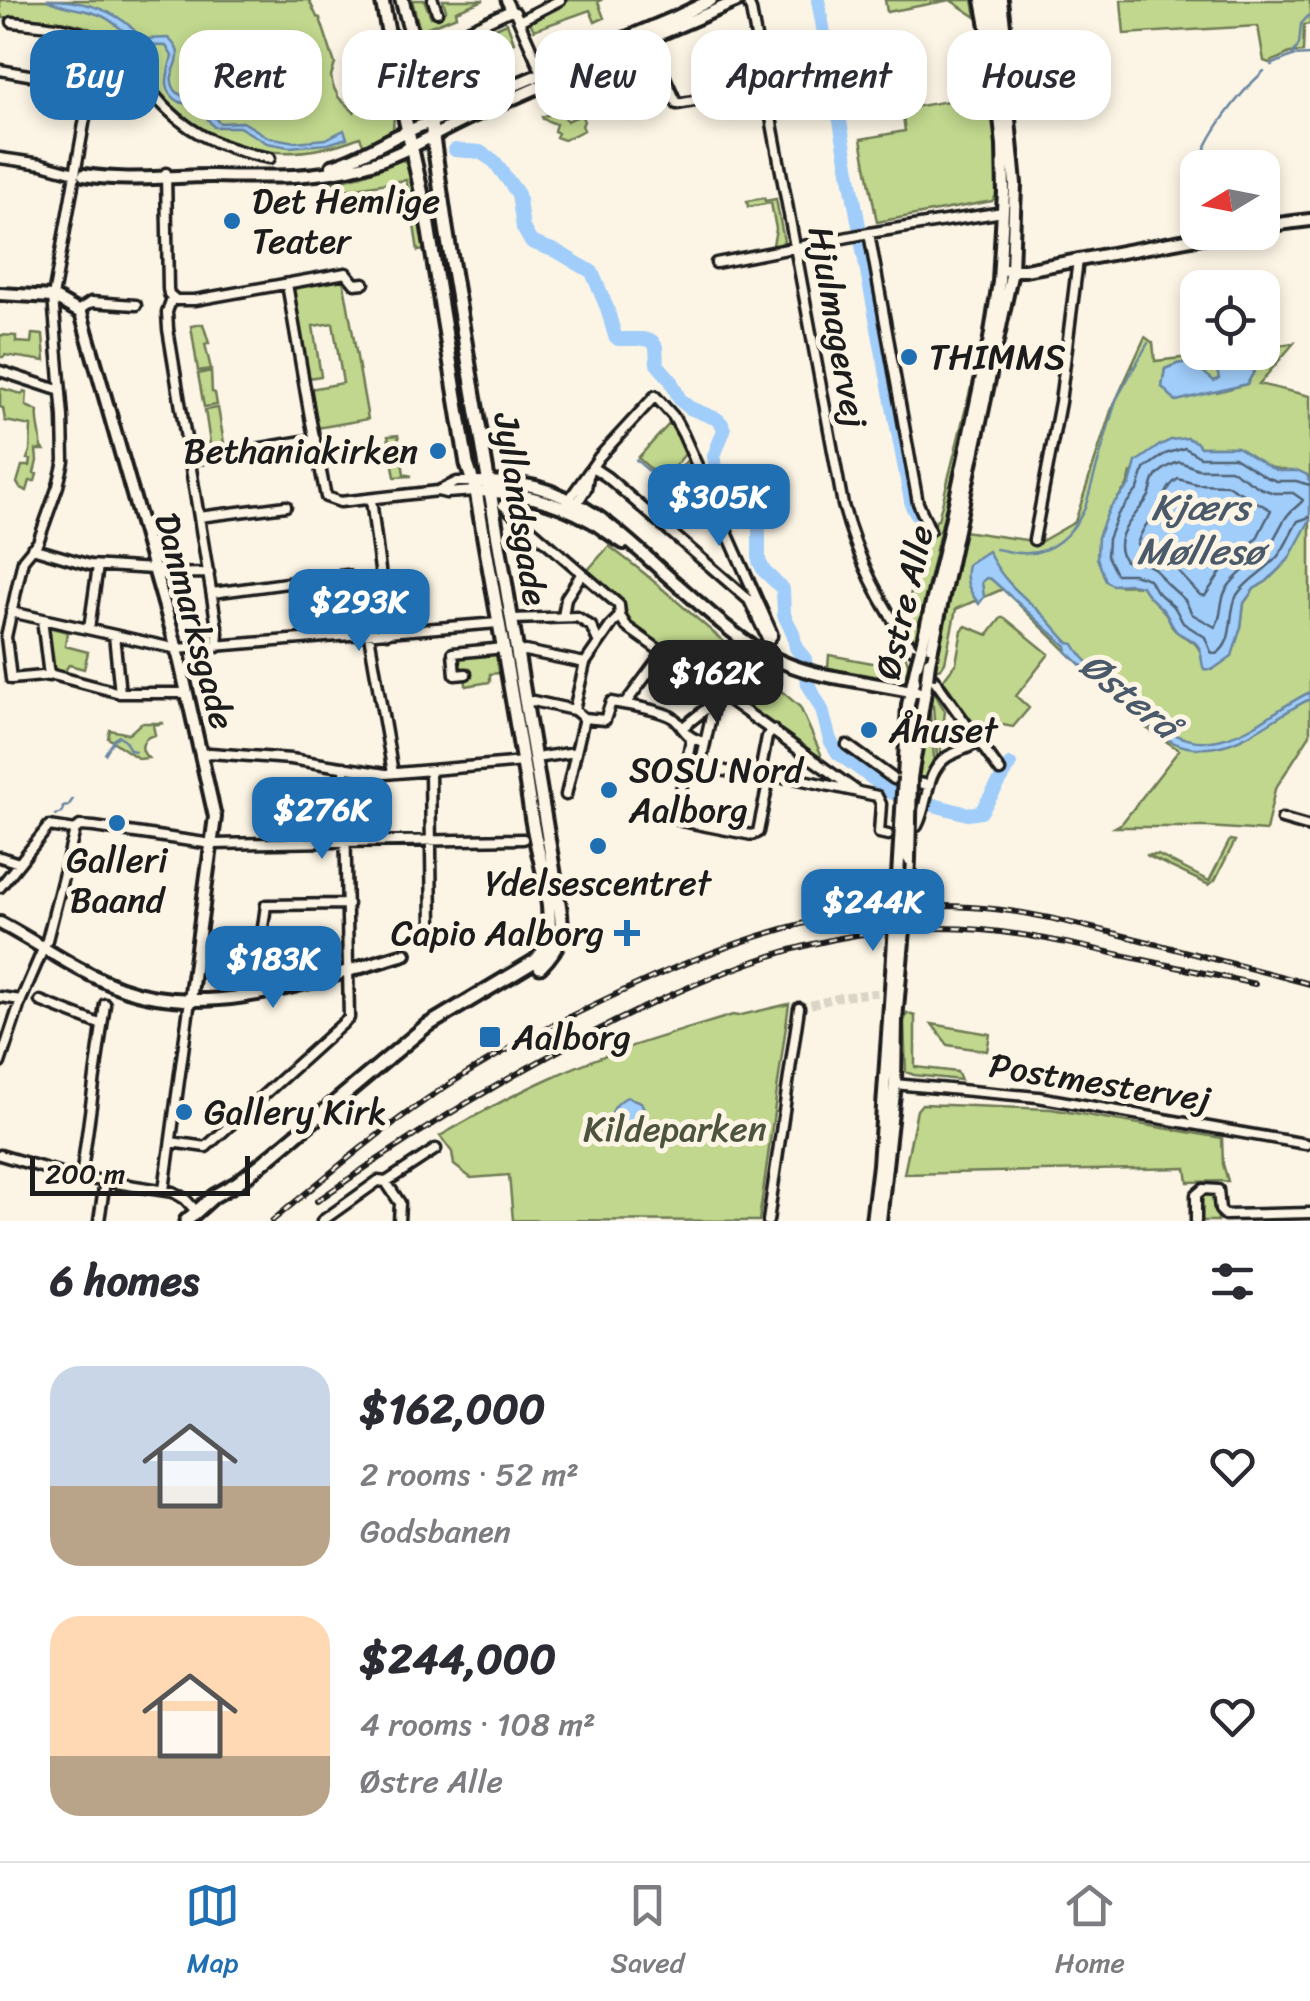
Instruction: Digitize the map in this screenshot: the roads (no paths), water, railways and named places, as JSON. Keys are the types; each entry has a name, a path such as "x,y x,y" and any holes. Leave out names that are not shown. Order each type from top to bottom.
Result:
{"main road":[{"path":"402,0 410,30"},
{"path":"383,5 422,131"},
{"path":"422,131 423,120"},
{"name":"Jyllandsgade","path":"422,131 412,148 498,623 526,702 554,904"},
{"name":"Jyllandsgade","path":"422,131 446,228 512,619 510,650 531,816 554,904"},
{"path":"192,1216 214,1196 269,1166 425,1031 549,952 554,904"}],"street":[{"path":"432,0 437,12"},
{"path":"506,0 535,56"},
{"path":"519,21 560,0"},
{"path":"644,30 711,0"},
{"path":"670,30 744,0"},
{"name":"Hjulmagervej","path":"744,0 751,10 755,30"},
{"name":"Østre Alle","path":"880,1221 893,1020 908,884 910,691 1006,270 1003,145 982,0"},
{"path":"991,0 996,30"},
{"name":"Østre Alle","path":"1000,0 1005,30"},
{"path":"468,30 511,10"},
{"path":"12,22 70,30"},
{"path":"0,70 30,75"},
{"path":"0,158 79,174 319,174 359,167 412,148 422,131 472,116 535,88"},
{"path":"671,89 678,104 691,102"},
{"path":"159,99 188,127 212,142 240,153 270,158"},
{"path":"86,120 79,174 53,298 64,441 62,474 38,542 23,560 6,637 11,679 49,676 120,693 186,693"},
{"path":"166,176 315,170 350,160 444,120"},
{"name":"Hjulmagervej","path":"772,120 850,530 878,594 917,649"},
{"name":"Østre Alle","path":"908,778 1006,270 1016,184 1009,120"},
{"path":"166,176 168,289 172,298 167,323 212,592 218,633 216,647"},
{"path":"716,263 1003,212"},
{"path":"1280,224 1310,220"},
{"path":"869,234 918,503 930,530"},
{"path":"1006,270 1025,270 1180,241"},
{"path":"1034,540 1060,402 1078,260"},
{"path":"172,298 182,302 346,273 355,284 364,283"},
{"path":"286,284 323,490 328,499 337,502 438,491 457,482 570,506 638,551 762,654 791,667 924,694"},
{"path":"0,294 53,298 79,310 92,302 136,305"},
{"name":"Danmarksgade","path":"79,310 176,649 214,817 164,1190"},
{"path":"0,371 60,392"},
{"path":"570,506 586,489 591,470 609,445 655,396 682,434 772,633 749,660"},
{"path":"190,460 315,438"},
{"path":"591,470 608,477 749,600 768,640"},
{"path":"370,499 388,633"},
{"path":"503,505 619,605 627,628 858,792"},
{"path":"199,516 286,506"},
{"path":"32,548 98,566 208,573"},
{"path":"88,629 98,566"},
{"path":"563,616 566,598 582,573"},
{"path":"212,592 346,576"},
{"path":"11,612 176,649 498,623"},
{"path":"512,619 578,616 591,626 598,643"},
{"path":"574,710 585,663 620,616"},
{"path":"42,619 49,676"},
{"path":"369,634 389,773"},
{"path":"114,636 120,693"},
{"path":"466,674 454,675 453,653 524,651 585,663"},
{"path":"625,704 663,653"},
{"path":"930,679 1000,771"},
{"path":"682,728 722,694"},
{"path":"526,702 605,720 612,702 625,704 672,716 692,740 706,742"},
{"path":"700,766 714,703"},
{"path":"566,795 584,718"},
{"path":"682,821 752,835 758,832 767,737 773,730"},
{"path":"678,806 692,740"},
{"path":"917,826 932,776 944,760 978,742"},
{"path":"847,745 894,778 929,786"},
{"path":"542,758 576,752"},
{"path":"201,755 291,759 389,773 524,762"},
{"path":"687,763 764,778 789,777 880,799 880,832 888,835"},
{"path":"171,1142 206,1146 349,1018 344,767"},
{"path":"430,771 432,928"},
{"path":"1282,819 1310,826"},
{"path":"0,887 48,826 74,830"},
{"path":"0,1064 44,947 74,830 80,826 212,844 523,839"},
{"path":"0,857 20,863"},
{"path":"254,994 266,906 348,904"},
{"path":"0,923 123,990 190,1000 254,994 406,954"},
{"path":"0,997 21,1000"},
{"path":"40,1001 102,1025"},
{"path":"81,1178 104,1004"},
{"path":"768,1221 799,1008"},
{"name":"Østre Alle","path":"872,1221 890,1084"},
{"name":"Postmestervej","path":"890,1084 1038,1097 1306,1144"},
{"path":"322,1221 378,1181 386,1182 436,1149"},
{"path":"0,1155 81,1178 164,1190 181,1196 192,1216"},
{"path":"99,1221 105,1181"},
{"path":"386,1182 400,1203 399,1221"},
{"path":"1196,1221 1196,1195 1203,1190 1218,1190 1223,1218 1310,1214"}],"water":[{"path":"47,0 98,8 133,30 122,30 102,16"},
{"path":"159,38 168,38 178,53 172,83 179,101 168,88 172,56 166,46 159,46"},
{"path":"208,120 243,122 268,137 295,142 326,139 344,130 347,138 328,144 289,147 267,143 239,127 214,127"},
{"path":"1180,363 1180,370 1203,370 1214,381 1219,378 1217,370 1255,370 1247,384 1176,401 1162,387 1165,369"},
{"name":"Kjærs Møllesø","path":"1187,438 1200,447 1237,447 1279,471 1299,471 1310,482 1310,520 1288,560 1254,589 1244,603 1232,656 1212,670 1204,669 1196,644 1177,632 1142,586 1112,585 1106,581 1097,558 1098,537 1109,509 1130,484 1136,462 1160,445"},
{"path":"988,551 1011,584 1074,644 1091,666 1173,733 1188,739 1219,740 1257,724 1310,692 1310,699 1228,744 1209,748 1179,745 1143,721 991,579 982,582 984,597 979,604 968,586 968,564"},
{"path":"627,1097 641,1102 646,1124 638,1145 628,1141 622,1146 611,1120 615,1107"}],"waterway":[{"name":"Østerå","path":"818,0 859,226"},
{"path":"1292,56 1299,44 1301,24 1310,14"},
{"path":"1271,65 1292,56 1310,55"},
{"path":"1205,150 1235,103 1264,71"},
{"path":"455,150 480,152 494,161 518,194 523,228 531,242 592,272 615,336 652,341 657,364 680,400 722,424 724,430 714,456 716,468 756,501 759,561 783,589 784,615 796,648 805,659 808,684 838,753 899,796 968,814 981,812 1010,765"},
{"name":"Østerå","path":"862,245 912,506 917,515"},
{"path":"996,549 1042,551 1060,541 1074,526 1085,508 1116,400 1148,343"},
{"path":"636,460 723,534"},
{"path":"105,754 119,736 135,751"},
{"path":"55,815 62,813 73,799"}],"tunnel":[{"path":"799,1008 841,997 907,989"}],"railway":[{"path":"272,1221 407,1113 515,1045 693,960 782,929 828,918 922,906 1013,911 1310,984"},
{"path":"317,1201 464,1105 577,1041 692,986 810,945 892,930 1005,932 1255,984"}],"place":[{"name":"Det Hemlige Teater","path":"232,221"},
{"name":"THIMMS","path":"909,357"},
{"name":"Bethaniakirken","path":"438,451"},
{"name":"Åhuset","path":"869,730"},
{"name":"SOSU Nord Aalborg","path":"609,790"},
{"name":"Galleri Baand","path":"117,823"},
{"name":"Ydelsescentret","path":"598,846"},
{"name":"Capio Aalborg","path":"627,933"},
{"name":"Aalborg","path":"490,1037"},
{"name":"Gallery Kirk","path":"184,1112"}],"park label":[{"name":"Kildeparken","path":"675,1129"}]}
